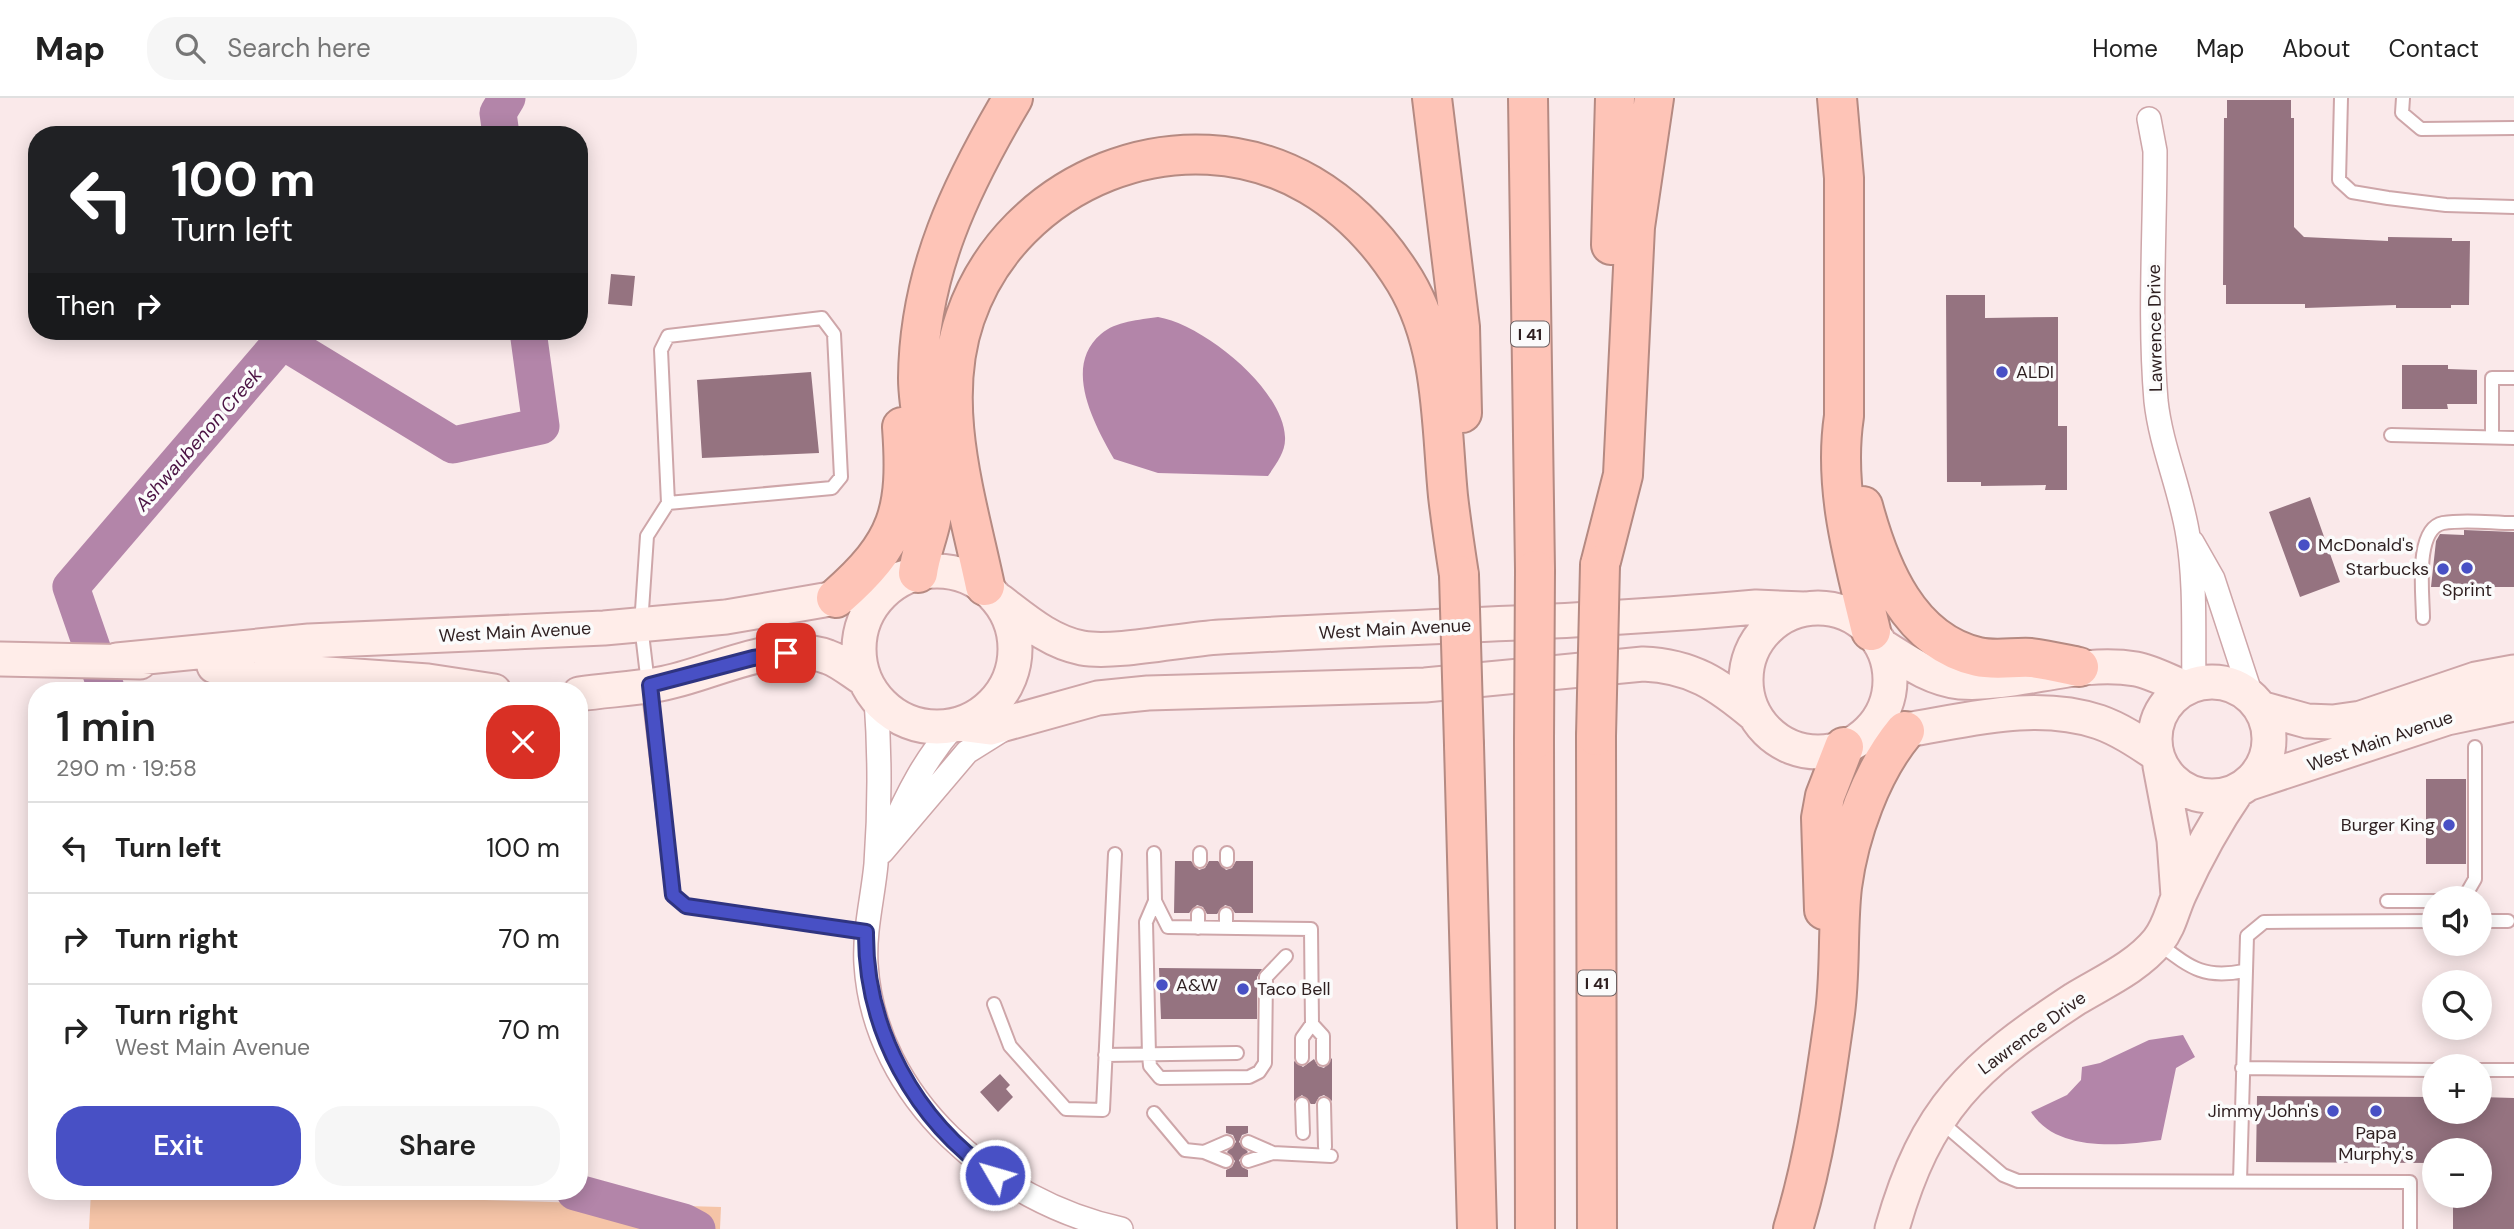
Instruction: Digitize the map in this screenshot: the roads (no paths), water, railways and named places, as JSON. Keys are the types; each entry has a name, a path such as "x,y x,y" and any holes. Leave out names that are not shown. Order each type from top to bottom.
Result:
{"highway":[{"path":"914,574 933,501 918,378 924,317 933,271 948,220 972,170 1013,98"},
{"path":"1432,98 1460,327 1464,488 1459,575"},
{"name":"I 41","path":"1528,98 1535,570 1535,1229"},
{"name":"I 41","path":"1597,1229 1595,737 1615,98"},
{"path":"1600,565 1623,475 1635,227 1654,98"},
{"path":"1837,98 1844,178 1844,416 1839,449 1841,489 1877,639"},
{"path":"992,594 952,404 953,369 964,319 979,284 1006,244 1040,209 1086,178 1136,160 1183,155 1232,158 1308,184 1344,209 1373,236 1406,282 1424,325 1437,372 1459,575 1477,1229"},
{"path":"836,598 869,569 899,516 905,464 901,409 904,374 924,317"},
{"path":"1844,416 1854,448 1855,470 1866,516 1889,578 1910,614 1930,635 1952,649 1980,658 2031,658 2079,667"},
{"path":"1793,1229 1821,1117 1828,1049 1835,1020 1845,875 1874,779 1891,748 1905,731"},
{"path":"1828,1049 1825,1020 1821,818 1825,796 1851,743"}],"main road":[{"path":"870,689 859,655 861,630 871,607 887,588 914,574 942,571 964,575 992,594 1012,623 1016,648 1012,673 1000,696 982,713 957,725"},
{"name":"West Main Avenue","path":"117,660 309,641 641,625 726,617 836,598 914,574"},
{"name":"West Main Avenue","path":"992,594 1056,639 1084,648 1218,637 1376,631 1756,607 1804,609"},
{"path":"1755,715 1747,694 1746,671 1752,650 1765,631 1783,617 1804,609 1828,608 1852,616 1877,639 1930,675 1958,682 2079,667 2137,669 2190,686"},
{"path":"1851,743 1874,725 1887,697 1889,666 1877,639"},
{"path":"588,693 650,685 753,658 786,653 814,653 830,658 870,689 892,713 911,723 933,727 957,725 990,728 1098,698 1148,693 1425,685 1643,664 1672,665 1698,674 1755,715 1768,731 1784,743 1803,750 1824,752 1905,731 1997,714 2062,715 2096,720 2119,730 2158,759 2176,785 2199,796 2212,797 2242,788 2256,776 2267,755 2269,730 2256,703 2231,685 2206,682 2190,686 2175,695 2159,715 2154,740 2158,759"},
{"name":"West Main Avenue","path":"0,659 117,660 430,682"},
{"name":"West Main Avenue","path":"2256,703 2307,721 2333,722 2361,718 2476,679 2514,673"},
{"name":"West Main Avenue","path":"2242,788 2447,718 2514,704"},
{"name":"Lawrence Drive","path":"2158,759 2174,840 2178,896"},
{"name":"Lawrence Drive","path":"1893,1229 1917,1154 1937,1118 1965,1084 1997,1054 2118,973 2157,943 2171,922 2178,896 2216,821 2242,788"}],"street":[{"name":"Lawrence Drive","path":"2149,118 2155,150 2153,362 2161,438 2188,534 2195,603 2190,686"},
{"name":"Lawrence Drive","path":"2188,534 2213,579 2256,703"},
{"path":"870,689 880,757 879,859 866,932 867,978 881,1030 907,1082 942,1129 986,1169 1016,1189 1064,1212 1121,1229"},
{"path":"879,859 926,804 946,774 967,752 1017,720"},
{"path":"879,859 911,787 931,753 957,725"}],"lane":[{"path":"2341,98 2339,180 2352,192 2446,205 2514,206"},
{"path":"2403,98 2402,113 2421,129 2514,128"},
{"path":"668,503 832,488 841,477 834,334 822,318 668,336 661,350 668,503 647,536 641,625 673,895 686,906 866,932"},
{"path":"2492,437 2492,378 2514,378"},
{"path":"2391,435 2514,438"},
{"path":"2423,618 2423,547 2429,533 2441,523 2514,523"},
{"path":"2471,886 2475,879 2475,747"},
{"path":"1154,853 1155,901 1146,922 1149,1055 1150,1066 1160,1078 1249,1077 1259,1072 1265,1063 1266,977 1286,956"},
{"path":"994,1004 1010,1046 1066,1109 1103,1110 1115,854"},
{"path":"1155,901 1168,927 1311,929 1312,1024 1301,1038 1302,1058"},
{"path":"2387,901 2422,901"},
{"path":"1198,914 1198,928"},
{"path":"1226,914 1226,928"},
{"path":"2240,1181 2247,936 2264,922 2422,921"},
{"path":"2492,921 2508,921"},
{"path":"2157,943 2201,972 2220,975 2244,971"},
{"path":"1312,1024 1323,1035 1323,1059"},
{"path":"1105,1055 1237,1053"},
{"path":"2242,1068 2422,1070"},
{"path":"2492,1070 2514,1070"},
{"path":"1302,1104 1303,1133"},
{"path":"1248,1161 1273,1153 1328,1152 1324,1104"},
{"path":"1154,1113 1185,1150 1204,1152 1226,1161"},
{"path":"1937,1118 2003,1175 2018,1181 2410,1182 2410,1229"},
{"path":"1204,1152 1227,1142"},
{"path":"1248,1142 1273,1153"}],"waterway":[{"name":"Ashwaubenon Creek","path":"500,126 498,113 507,98"},
{"name":"Ashwaubenon Creek","path":"104,682 71,587 282,341 453,445 541,426 529,340"},
{"name":"Ashwaubenon Creek","path":"588,1196 684,1222 697,1229"}],"place":[{"name":"ALDI","path":"2002,372"},
{"name":"McDonald's","path":"2304,545"},
{"name":"Sprint","path":"2467,568"},
{"name":"Starbucks","path":"2443,569"},
{"name":"Burger King","path":"2449,825"},
{"name":"A&W","path":"1162,985"},
{"name":"Taco Bell","path":"1243,989"},
{"name":"Jimmy John's","path":"2333,1111"},
{"name":"Papa Murphy's","path":"2376,1111"}]}
